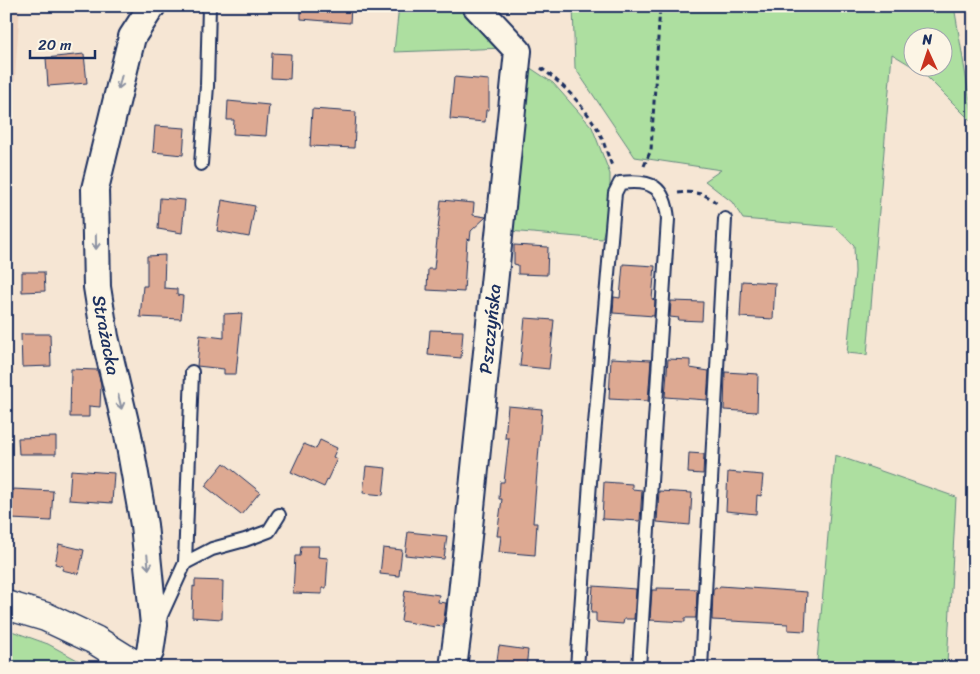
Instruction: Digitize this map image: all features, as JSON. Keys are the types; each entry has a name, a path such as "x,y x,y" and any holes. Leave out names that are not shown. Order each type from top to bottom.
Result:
{"street":[{"name":"Strażacka","path":"146,655 154,625 144,525 128,436 105,337 97,287 95,188 132,37 152,6"},
{"path":"476,6 518,51"},
{"name":"Pszczyńska","path":"453,668 462,605 518,51"},
{"path":"6,606 46,617 95,640 146,655"}],"lane":[{"path":"201,164 207,86 209,6"},
{"path":"577,668 614,193 620,182 638,180 652,185 661,193 667,205 668,219 639,668"},
{"path":"701,668 725,219"},
{"path":"146,655 186,563 192,372"},
{"path":"186,563 212,549 269,531 279,515"}],"path":[{"path":"638,180 651,150 660,6"},
{"path":"518,51 553,76 578,103 598,129 620,182"},
{"path":"661,193 676,194 690,191 703,195 717,203 725,219"}],"shaded area":[{"path":"6,6 20,6 6,203"}],"green space":[{"path":"399,6 465,6 505,48 394,52"},
{"path":"573,6 954,6 974,124 928,78 952,78 952,28 902,28 902,60 892,54 867,355 847,353 855,272 854,245 835,227 743,219 732,202 705,181 721,170 635,157 575,68"},
{"path":"526,65 553,83 592,127 610,174 610,209 602,239 509,231"},
{"path":"835,455 956,497 947,664 817,661"},
{"path":"6,629 48,644 92,668 6,668"}],"building":[{"path":"301,6 351,6 350,23 301,19"},
{"path":"272,53 291,54 290,79 271,78"},
{"path":"84,54 87,83 48,86 46,58"},
{"path":"454,77 489,80 489,110 486,110 485,122 450,119"},
{"path":"228,101 269,105 266,136 233,134 234,120 227,120"},
{"path":"312,109 356,112 354,148 310,146"},
{"path":"155,126 185,128 183,155 153,152"},
{"path":"160,198 185,200 182,233 158,229"},
{"path":"222,200 255,206 249,237 217,231"},
{"path":"441,200 474,203 473,215 486,217 471,231 470,240 467,239 464,292 427,290 428,269 434,269"},
{"path":"514,245 548,247 547,275 518,274 518,265 514,264"},
{"path":"165,255 164,288 177,289 177,295 183,296 181,319 140,317 143,286 147,286 147,256"},
{"path":"623,264 655,266 652,299 655,300 654,316 613,313 614,297 620,298"},
{"path":"22,272 44,272 45,291 22,292"},
{"path":"742,281 775,283 773,319 740,317"},
{"path":"671,301 703,302 702,321 678,320 679,318 670,317"},
{"path":"242,313 236,374 224,374 224,369 197,366 200,335 224,338 224,314"},
{"path":"525,318 554,320 549,369 520,366"},
{"path":"430,330 463,331 461,358 428,355"},
{"path":"21,334 50,334 51,366 22,367"},
{"path":"611,358 651,360 648,401 609,399"},
{"path":"668,359 690,360 690,368 709,371 707,400 665,397"},
{"path":"71,369 97,370 101,384 100,407 89,406 89,417 70,417"},
{"path":"725,372 758,374 757,412 724,410"},
{"path":"508,406 542,409 533,523 537,523 535,555 499,552 501,536 497,536 502,499 499,499 500,482 504,482 509,438 505,438"},
{"path":"56,437 56,454 19,454 18,438"},
{"path":"320,440 337,448 333,457 337,459 324,487 291,472 304,444 316,449"},
{"path":"689,453 704,454 703,474 688,473"},
{"path":"224,463 260,492 241,515 205,486"},
{"path":"366,466 386,468 383,495 363,493"},
{"path":"71,470 114,473 112,503 69,500"},
{"path":"728,472 763,475 761,496 757,495 756,514 726,511"},
{"path":"604,482 632,484 632,489 642,490 640,521 602,519"},
{"path":"13,489 53,491 51,521 11,519"},
{"path":"659,491 692,493 690,525 657,522"},
{"path":"408,532 447,536 444,559 405,555"},
{"path":"59,544 84,550 79,574 62,570 63,566 55,564"},
{"path":"301,546 319,546 318,557 328,558 326,588 322,588 322,594 293,593 295,556 300,556"},
{"path":"383,548 402,550 399,576 380,574"},
{"path":"195,580 223,581 222,619 192,617 193,586 195,587"},
{"path":"593,586 636,589 634,619 624,619 623,624 596,622 596,613 591,613"},
{"path":"720,586 807,592 805,631 788,630 788,624 712,620 713,590 715,587 720,588"},
{"path":"657,588 697,589 696,618 685,618 685,622 650,620 652,590 657,590"},
{"path":"405,590 439,595 438,602 446,603 443,626 436,625 435,627 401,621"},
{"path":"499,646 528,650 526,668 496,668"}]}
